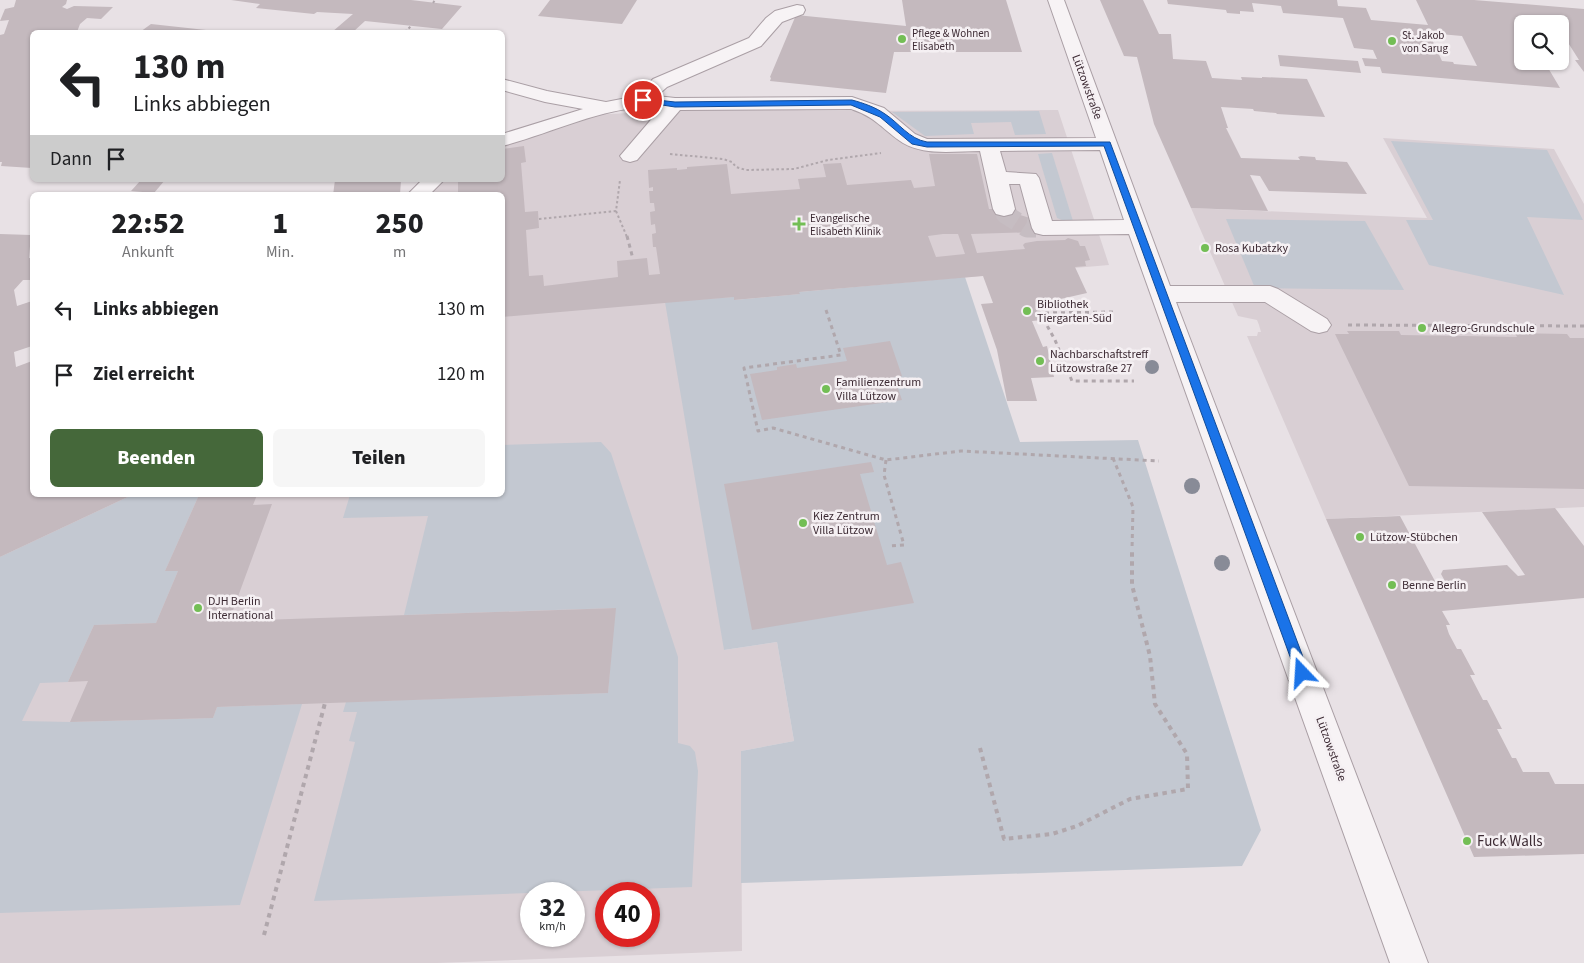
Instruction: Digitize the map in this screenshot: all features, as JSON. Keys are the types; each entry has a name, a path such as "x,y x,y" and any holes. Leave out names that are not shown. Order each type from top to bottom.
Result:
{"street":[{"name":"Lützowstraße","path":"1056,0 1162,294 1409,963"},
{"path":"643,100 660,84 754,42 765,32 774,18 785,12 797,10"},
{"path":"505,85 545,96 608,107"},
{"path":"505,139 608,107 643,100 675,104 852,103 868,108 883,116 907,138 927,145 1108,144"},
{"path":"630,156 675,104"},
{"path":"988,144 1004,209"},
{"path":"997,178 1029,178 1039,228 1138,227"},
{"path":"420,192 432,182"},
{"path":"1162,294 1270,294 1318,325"}],"path":[{"path":"407,30 412,26"},
{"path":"633,259 626,232 616,211 618,184 630,156 666,154 723,159 732,162 736,167 746,170 794,170 828,160 877,154 907,138"},
{"path":"539,219 616,211"},
{"path":"826,310 841,355 744,368 758,431 773,428 886,460 961,451 1159,461"},
{"path":"1113,312 1040,313 1055,340 1072,381 1134,381"},
{"path":"1318,325 1584,326"},
{"path":"980,748 1004,839 1052,834 1078,826 1130,800 1188,789 1187,754 1155,704 1150,656 1132,586 1133,507 1113,458"},
{"path":"886,460 884,475 904,545 889,546"},
{"path":"264,935 325,703"}],"shaded area":[{"path":"748,109 840,111 1058,110 1109,265 829,289 799,292 800,294 734,300 734,297 724,650 777,642 794,741 741,751 742,951 437,963 0,963 0,557 128,497 505,497 505,192 410,192 422,182 505,182 505,133 553,117 648,112"},
{"path":"1039,111 1046,134 1015,135 1011,122 971,123 974,134 925,136 892,112"},
{"name":"Allegro-Grundschule","path":"1383,138 1554,149 1584,204 1584,507 1326,519 1247,336 1257,336 1258,332 1261,332 1257,320 1238,316 1191,208 1427,218"},
{"path":"1391,141 1547,150 1583,220 1527,217 1564,295 1429,265 1406,220 1433,220"},
{"path":"1052,153 1073,221 1064,221 1057,218 1038,154"},
{"path":"1226,219 1365,221 1404,290 1255,288"},
{"path":"965,277 1020,442 1138,440 1261,830 1242,866 741,883 741,751 794,741 777,642 724,650 665,302 734,297 734,300 799,294 799,292"},
{"path":"601,442 611,453 678,657 678,743 690,746 695,752 698,771 692,887 660,888 660,882 595,882 595,891 585,891 585,882 520,882 520,893 314,901 355,742 349,741 357,712 343,712 346,702 608,693 615,608 404,615 428,516 343,518 349,497 505,497 505,445"},
{"path":"128,497 198,497 165,571 178,571 156,623 94,625 68,682 40,683 22,721 70,722 213,718 217,707 302,704 240,905 0,913 0,557"}],"building":[{"path":"16,0 67,0 66,4 62,7 67,9 74,6 113,7 101,19 87,18 80,24 78,30 30,30 30,168 1,166 2,162 0,162 0,35 4,34 9,20 0,21 5,9 14,7"},
{"path":"231,0 411,0 462,6 442,29 365,21 355,30 334,30 353,14 317,12 314,14 256,8 260,4"},
{"path":"550,0 637,0 622,24 538,16"},
{"name":"Pflege & Wohnen Elisabeth","path":"902,0 1006,0 1022,52 894,52 886,93 770,81 796,15 906,26"},
{"path":"1100,0 1143,0 1159,34 1171,34 1173,59 1206,61 1212,78 1242,80 1241,77 1307,79 1325,117 1277,114 1254,111 1253,109 1221,107 1228,128 1226,128 1241,158 1300,160 1298,157 1301,156 1315,157 1316,160 1347,162 1367,194 1269,191 1260,176 1250,175 1268,211 1191,208 1154,124 1137,57 1124,56"},
{"path":"1167,0 1337,0 1338,6 1366,8 1371,20 1428,25 1416,0 1474,0 1584,9 1584,72 1575,60 1579,60 1569,44 1569,15 1514,15 1514,70 1549,70 1560,88 1382,73 1380,67 1365,66 1362,58 1377,59 1373,50 1354,48 1343,18 1283,13 1281,6 1252,3 1254,12 1240,11 1240,14 1227,13 1226,10 1168,4","holes":["1429,33 1462,36 1477,66 1442,61"]},
{"path":"151,24 206,30 143,30"},
{"path":"1278,55 1358,61 1361,73 1280,66"},
{"path":"524,146 526,162 521,163 525,212 538,211 539,228 526,230 529,276 543,275 544,286 618,277 617,261 647,258 649,275 660,274 656,247 653,247 652,234 656,233 655,224 651,225 650,212 655,211 654,203 650,203 649,191 653,191 653,187 649,188 648,170 677,168 677,170 687,169 687,167 727,164 731,194 800,189 798,179 826,177 823,164 841,163 847,185 911,180 914,188 935,186 929,154 977,154 989,209 1016,209 1020,215 1030,218 1037,232 971,234 977,253 1025,249 1023,245 1025,243 1037,241 1065,240 1068,238 1078,241 1080,246 1085,246 1090,260 1085,261 1086,266 1075,267 1087,293 1038,304 1042,320 1032,321 1043,347 1047,346 1054,377 1031,378 1037,401 1007,401 997,350 981,304 993,303 983,276 799,292 800,294 734,300 734,297 505,317 505,192 458,192 458,182 505,182 505,149","holes":["958,234 965,254 936,257 928,236"]},
{"path":"139,182 163,182 155,192 131,191"},
{"path":"335,182 401,182 400,192 333,192"},
{"path":"0,234 30,235 30,280 23,280 14,290 17,306 30,302 30,347 14,352 16,367 30,362 30,497 128,497 0,557"},
{"path":"1347,331 1399,331 1401,335 1517,337 1515,333 1567,334 1570,338 1584,338 1584,489 1409,486 1335,334 1349,334"},
{"name":"Familienzentrum Villa Lützow","path":"890,341 902,376 894,377 902,400 762,420 750,374 777,370 777,367 796,364 797,368 847,361 843,348"},
{"name":"Kiez Zentrum Villa Lützow","path":"871,462 874,472 860,474 887,565 901,562 914,603 752,630 724,484"},
{"name":"DJH Berlin International","path":"198,497 256,497 253,505 272,504 229,621 616,608 608,693 217,707 213,718 70,722 88,681 68,682 94,625 156,623 178,571 165,571"},
{"path":"1555,508 1584,546 1584,598 1442,611 1450,625 1446,625 1449,634 1457,649 1461,649 1475,675 1470,675 1483,700 1487,700 1502,729 1497,729 1512,758 1516,758 1523,772 1549,772 1555,784 1584,784 1584,854 1474,857 1326,519 1400,516 1436,583 1446,583 1441,574 1443,570 1507,565 1518,576 1525,575 1482,512"}],"tunnel":[{"path":"1004,209 1005,214 1027,228 1036,228"}],"place":[{"name":"Pflege & Wohnen Elisabeth","path":"902,39"},
{"name":"St. Jakob von Sarug","path":"1392,41"},
{"name":"Evangelische Elisabeth Klinik","path":"799,224"},
{"name":"Rosa Kubatzky","path":"1205,248"},
{"name":"Bibliothek Tiergarten-Süd","path":"1027,311"},
{"name":"Allegro-Grundschule","path":"1422,328"},
{"name":"Nachbarschaftstreff Lützowstraße 27","path":"1040,361"},
{"name":"Familienzentrum Villa Lützow","path":"826,389"},
{"name":"Kiez Zentrum Villa Lützow","path":"803,523"},
{"name":"Lützow-Stübchen","path":"1360,537"},
{"name":"Benne Berlin","path":"1392,585"},
{"name":"DJH Berlin International","path":"198,608"},
{"name":"Fuck Walls","path":"1467,841"}],"route":[{"path":"643,100 675,104 852,103 868,108 883,116 907,138 927,145 1108,144 1172,324 1302,673"}]}
